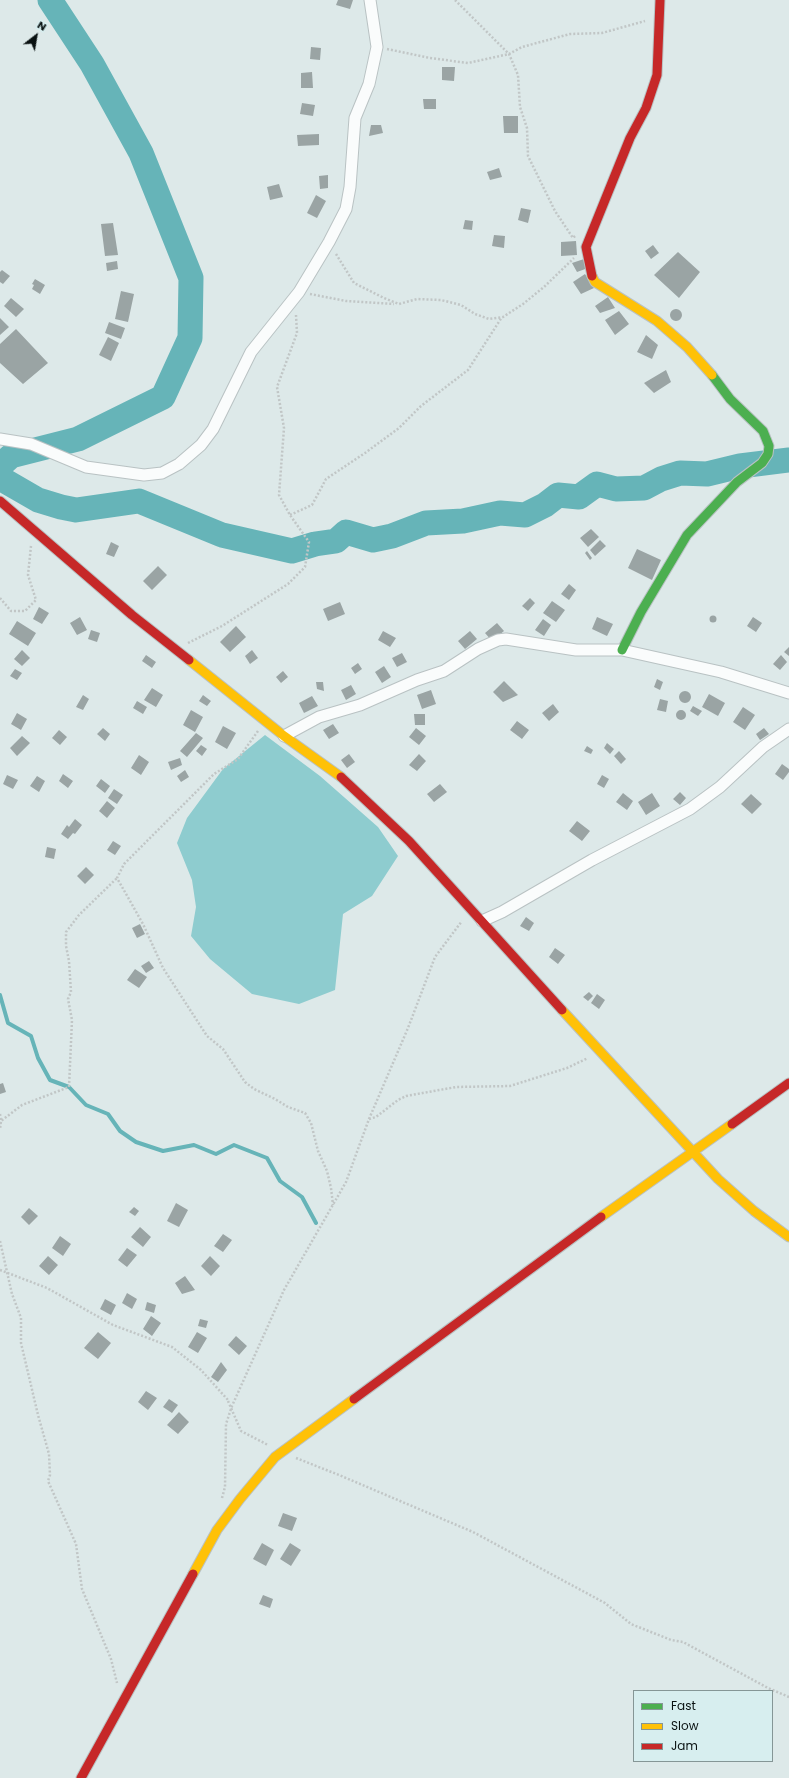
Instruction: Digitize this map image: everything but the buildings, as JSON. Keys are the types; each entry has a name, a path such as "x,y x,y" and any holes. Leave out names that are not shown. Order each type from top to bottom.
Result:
{"street":[{"path":"0,439 31,444 86,467 144,475 162,473 179,464 201,445 213,429 251,352 297,294 343,216 348,202 355,118 369,84 377,47 370,0"},
{"path":"622,650 641,612 687,535 737,482 762,463 768,454 769,446 768,438 730,400 707,368 687,347 657,321 595,282 591,274 586,247 630,138 646,108 657,75 660,0"},
{"path":"3,504 132,616 284,736 347,781 409,841 636,1092 723,1183 754,1210 789,1237"},
{"path":"284,736 318,717 360,705 417,680 444,671 478,649 498,640 513,639 584,650 622,650 721,672 789,693"},
{"path":"482,921 502,912 592,860 690,809 720,787 763,747 789,729"},
{"path":"81,1778 217,1530 244,1494 275,1457 633,1194 789,1083"}],"path":[{"path":"455,0 509,54 518,75 520,107 527,128 528,156 555,211 573,238 579,234"},
{"path":"377,47 430,58 468,63 509,54 522,47 570,34 602,33 659,17"},
{"path":"329,242 354,283 399,304"},
{"path":"290,515 312,505 326,479 399,428 421,406 468,370 503,317 544,287 586,247"},
{"path":"184,645 222,626 288,584 305,567 309,542 290,515 279,495 284,428 277,387 297,333 297,294 346,301 399,304 417,299 441,300 461,305 475,314 489,319 503,317"},
{"path":"0,598 11,611 26,611 36,600 28,575 33,530"},
{"path":"1,1122 22,1105 69,1087 72,1020 68,999 71,992 70,961 66,946 66,932 79,915 118,878 124,864 214,774 238,759 254,738 264,720"},
{"path":"118,878 143,924 164,968 207,1036 223,1050 245,1082 254,1089 288,1107 304,1112 311,1123 318,1152 327,1171 333,1206"},
{"path":"221,1501 225,1487 226,1424 232,1407 284,1290 346,1182 369,1119 408,1028 435,957 471,909"},
{"path":"369,1119 376,1117 398,1100 406,1096 456,1088 510,1086 567,1068 601,1052"},
{"path":"0,1114 0,1129"},
{"path":"0,1241 12,1294 21,1318 22,1343 38,1415 49,1454 50,1475 48,1481 76,1544 82,1589 111,1659 117,1684"},
{"path":"0,1270 47,1288 113,1325 172,1347 201,1370 228,1400 242,1431 281,1452 473,1532 605,1603 631,1624 670,1640 683,1642 773,1690"},
{"path":"773,1690 789,1697"}],"shaded area":[{"path":"265,735 320,776 378,827 398,856 372,896 343,914 335,990 299,1004 252,994 210,959 191,936 196,907 192,880 177,843 187,818 223,769"}],"waterway":[{"path":"0,466 11,456 78,439 163,397 190,338 191,278 141,153 92,64 50,0"},
{"path":"0,478 38,500 61,507 76,510 139,501 222,535 292,551 315,544 336,541 346,532 373,540 392,536 426,523 463,521 500,513 525,515 545,505 558,495 579,497 597,484 616,489 644,488 661,479 680,473 707,474 740,466 789,460"},
{"path":"0,995 8,1023 31,1036 38,1058 50,1080 69,1087 86,1105 108,1114 120,1131 136,1142 163,1151 194,1145 216,1154 234,1145 267,1158 280,1181 302,1197 316,1223"}],"traffic: fast":[{"path":"622,650 641,612 687,535 737,482 762,463 768,454 769,446 763,431 730,399 712,375"}],"traffic: slow":[{"path":"592,276 595,282 657,321 687,347 712,375"},
{"path":"189,660 284,736 341,777"},
{"path":"562,1010 718,1179 754,1211 789,1237"},
{"path":"601,1217 732,1124"},
{"path":"193,1574 217,1530 240,1499 275,1457 354,1399"}],"traffic: jam":[{"path":"592,276 586,247 630,138 646,108 657,75 660,0"},
{"path":"0,501 132,615 189,660"},
{"path":"341,777 409,841 562,1010"},
{"path":"732,1124 789,1083"},
{"path":"354,1399 601,1217"},
{"path":"81,1778 193,1574"}]}
